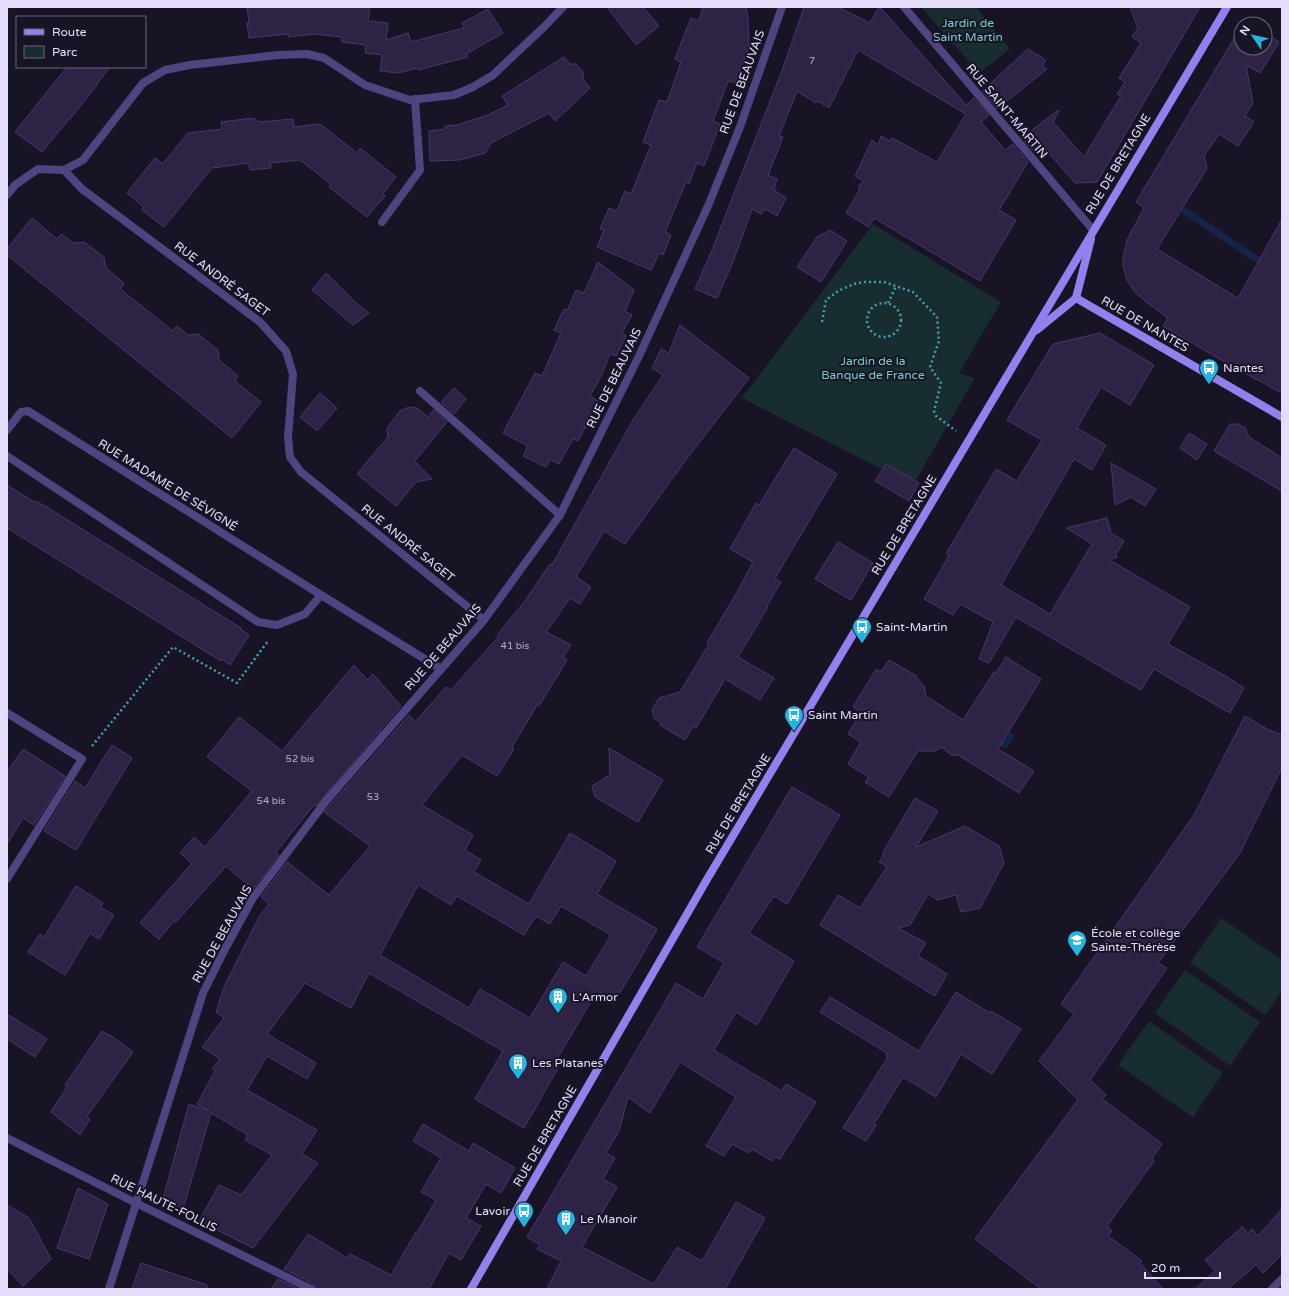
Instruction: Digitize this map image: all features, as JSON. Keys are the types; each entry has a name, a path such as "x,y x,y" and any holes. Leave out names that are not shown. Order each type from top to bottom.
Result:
{"main road":[{"name":"RUE DE BRETAGNE","path":"471,1289 706,881 1227,7"},
{"path":"1076,298 1093,230"},
{"name":"RUE DE BRETAGNE","path":"1032,334 1076,298"},
{"name":"RUE DE NANTES","path":"1076,298 1282,417"}],"street":[{"path":"7,195 15,185 38,169 64,170 83,160 143,83 165,70 190,65 278,55 307,54 324,58 366,85 410,100 454,95 473,87 493,75 563,7"},
{"name":"RUE DE BEAUVAIS","path":"109,1289 203,993 225,949 253,898 326,801 484,620 560,515 640,356 708,206 740,127 782,7"},
{"name":"RUE SAINT-MARTIN","path":"904,7 1093,230"},
{"path":"382,222 420,170 415,99"},
{"name":"RUE ANDRÉ SAGET","path":"64,170 82,189 260,322 286,351 293,374 288,437 290,457 308,477 484,620"},
{"path":"420,391 560,515"},
{"name":"RUE MADAME DE SÉVIGNÉ","path":"7,430 21,412 28,411 441,669"},
{"path":"7,456 258,622 277,625 305,614 321,595"},
{"path":"7,879 82,759 8,716"},
{"name":"RUE HAUTE-FOLLIS","path":"7,1138 311,1289"},
{"path":"1272,1289 1282,1279"}],"path":[{"path":"822,322 826,300 838,291 854,284 863,282 884,282 913,292 937,318 939,341 930,367 941,383 934,412 936,416 969,439"},
{"path":"888,304 896,286"},
{"path":"883,303 888,304 900,314 900,325 894,334 882,337 877,336 868,328 866,322 867,317 872,307 883,303"},
{"path":"82,759 173,647 237,683 274,634 277,625"}],"green space":[{"name":"Jardin de Saint Martin","path":"921,7 976,7 1010,49 979,73"},
{"name":"Jardin de la Banque de France","path":"873,224 1001,302 959,373 975,378 913,485 742,398"},
{"path":"1221,918 1282,960 1282,991 1265,1015 1190,963"},
{"path":"1185,970 1260,1022 1230,1066 1155,1013"},
{"path":"1149,1021 1223,1073 1193,1117 1118,1065"}],"water":[{"path":"984,716 1015,735 1006,749 975,730"}],"building":[{"path":"247,7 370,7 368,21 388,23 386,40 408,33 411,42 464,28 462,23 488,9 503,33 466,54 468,57 418,70 417,68 398,73 380,71 382,55 365,53 366,45 342,42 342,37 314,34 289,37 289,34 249,38"},
{"path":"607,7 643,7 659,26 636,45"},
{"path":"703,7 746,7 749,46 735,83 728,81 713,121 720,124 704,166 697,163 689,184 686,182 665,232 671,235 663,255 659,253 651,270 597,247 604,230 600,229 609,208 617,211 625,191 631,194 651,145 643,142 659,100 667,102 681,62 675,59 691,18 699,21"},
{"path":"804,7 838,7 870,23 880,7 966,105 974,98 989,115 981,122 1005,150 1013,144 1028,162 999,210 1016,220 980,281 874,218 869,227 846,213 863,181 855,176 872,140 878,145 881,136 890,141 892,138 937,162 966,114 858,50 829,108 818,101 816,103 797,91 779,136 783,137 768,175 777,179 774,190 786,198 777,216 765,209 761,214 752,209 733,262 717,298 695,289 712,250 783,68"},
{"path":"1130,7 1200,7 1097,182 1075,183 1040,143 1034,152 1022,138 1058,110 1059,111 1053,122 1084,157 1121,96 1117,94 1125,82 1119,78 1141,43 1132,37 1138,28"},
{"path":"1273,38 1279,42 1273,52"},
{"path":"1233,40 1233,56 1270,56 1260,73 1246,65 1253,103 1245,116 1254,122 1238,146 1219,134 1204,156 1207,168 1157,249 1238,298 1282,219 1282,393 1228,364 1163,326 1168,318 1134,291 1127,280 1123,266 1123,258 1127,240 1144,208 1136,202"},
{"path":"1028,49 1046,60 1042,66 1047,69 997,109 982,91"},
{"path":"564,57 570,64 576,64 583,72 583,79 590,88 555,121 549,113 491,143 485,153 460,160 430,161 429,131 445,129 445,126 457,125 488,115 508,105 502,96"},
{"path":"66,68 109,68 70,119 42,152 15,132"},
{"path":"253,118 259,122 293,119 294,127 320,124 357,153 360,148 396,177 383,194 385,196 367,217 329,187 331,184 300,160 270,163 271,168 250,170 249,163 212,168 164,227 142,210 144,207 127,193 155,158 163,164 188,133 222,129 221,122"},
{"path":"32,218 57,239 62,234 73,243 84,242 104,257 106,268 124,283 120,289 173,331 177,326 188,335 198,334 218,350 219,360 238,376 235,381 261,402 232,438 7,255 7,249"},
{"path":"830,230 847,241 821,282 797,267 817,237"},
{"path":"598,262 634,290 625,311 632,315 622,333 626,336 616,356 610,354 601,376 590,396 599,402 578,441 573,439 559,464 550,459 546,467 523,456 528,446 503,433 535,373 542,376 561,333 554,330 564,309 567,311 576,290 584,293"},
{"path":"326,273 354,301 369,313 353,325 312,290"},
{"path":"680,325 749,378 688,457 625,544 604,531 576,577 591,587 580,604 570,598 546,632 571,645 563,657 567,660 539,706 537,705 512,747 514,749 497,776 462,755 422,805 473,835 465,850 481,860 474,872 529,904 570,833 616,861 597,894 657,929 636,966 614,1002 597,991 557,1059 562,1061 524,1128 475,1099 503,1051 369,973 351,1008 305,983 267,1034 316,1063 307,1079 267,1056 247,1090 317,1130 302,1154 318,1163 253,1248 199,1221 219,1185 241,1195 272,1155 245,1140 248,1135 211,1113 182,1212 162,1202 189,1104 209,1111 197,1104 215,1071 212,1069 220,1059 202,1047 224,1018 216,1012 225,985 259,917 269,904 261,897 287,862 329,895 370,846 324,812 409,715 415,722 446,687 451,690 499,636 498,634 525,601 550,564 552,565 633,420 663,375 652,368 661,349 669,353","holes":["418,885 451,905 457,896 524,935 536,916 550,924 561,906 611,935 586,976 563,962 530,1018 480,989 469,1008 380,955"]},
{"path":"1100,333 1154,365 1130,405 1101,387 1077,428 1106,445 1092,470 1074,459 1001,585 1050,614 1092,544 1066,528 1107,518 1111,533 1124,541 1116,554 1117,558 1114,557 1111,561 1190,607 1168,644 1244,688 1230,713 1154,669 1141,690 1016,617 989,663 979,659 993,622 960,604 953,615 924,599 949,556 946,554 996,469 1017,481 1042,440 1007,420 1053,344"},
{"path":"454,388 466,399 454,414 441,402"},
{"path":"320,393 337,408 317,431 300,417"},
{"path":"409,407 417,408 428,417 434,410 447,422 415,461 432,479 416,482 396,506 357,474 388,437 387,428 400,411"},
{"path":"1230,424 1238,424 1245,428 1249,437 1282,458 1282,491 1214,451"},
{"path":"1189,433 1207,444 1197,460 1180,448"},
{"path":"794,448 837,474 775,578 781,582 738,657 774,678 760,700 725,679 696,728 693,726 685,740 660,725 661,723 654,718 652,710 659,698 680,692 709,644 707,643 753,562 730,549 756,503 759,505"},
{"path":"1111,463 1156,489 1145,506 1131,497 1115,505"},
{"path":"886,464 919,483 909,501 875,481"},
{"path":"7,485 34,502 35,501 45,506 241,628 240,629 249,635 230,665 222,659 221,661 7,528"},
{"path":"838,542 873,563 851,600 815,579"},
{"path":"1006,657 1041,679 998,749 1034,771 1019,793 958,755 951,755 942,747 935,751 918,751 889,797 865,782 869,777 848,764 861,742 848,734 861,712 853,707 876,669 881,672 889,660 915,675 924,686 926,696 963,720 994,672 996,673"},
{"path":"354,665 367,680 373,674 401,706 316,806 314,805 276,852 279,855 253,889 226,866 159,939 140,923 192,863 180,853 194,837 205,847 252,791 207,757 239,717 282,751"},
{"path":"1245,716 1267,729 1282,735 1282,767 1240,853 1158,963 1167,968 1090,1080 1106,1095 1102,1099 1162,1144 1152,1158 1154,1161 1107,1226 1112,1231 1108,1236 1142,1261 1140,1263 1163,1289 1041,1289 975,1239 1078,1100 1039,1061 1074,1014 1061,1004 1194,815"},
{"path":"112,745 132,758 76,850 44,831 75,781 85,788"},
{"path":"609,748 663,780 638,822 595,797 592,786 610,775"},
{"path":"23,749 65,776 34,825 23,818 7,844 7,772"},
{"path":"792,787 840,815 787,904 774,896 749,933 794,961 757,1025 736,1012 714,1050 782,1091 786,1084 816,1102 780,1159 775,1157 772,1161 752,1149 749,1153 732,1144 724,1156 706,1146 736,1097 680,1062 650,1113 628,1097 619,1131 606,1153 615,1158 603,1179 617,1187 582,1247 654,1284 677,1247 702,1261 736,1202 765,1218 725,1289 547,1289 561,1261 537,1249 540,1245 527,1237 676,983 703,999 724,963 697,947"},
{"path":"915,798 938,811 916,847 965,826 999,846 1004,863 980,908 961,912 956,895 938,900 928,894 910,925 898,928 926,943 918,956 947,974 935,996 820,925 838,895 860,908 887,867 879,862 884,855 882,854"},
{"path":"76,886 103,903 100,907 114,915 99,939 90,933 65,975 28,952 40,934 44,937"},
{"path":"956,992 990,1013 991,1011 1021,1029 992,1074 961,1054 936,1097 903,1077 874,1124 876,1125 866,1141 843,1128 888,1057 886,1056 887,1053 820,1012 830,997 919,1051"},
{"path":"7,1014 47,1039 35,1057 7,1039"},
{"path":"102,1031 133,1052 87,1116 90,1119 80,1135 51,1112 67,1087 65,1085"},
{"path":"423,1124 469,1151 473,1143 515,1168 501,1193 486,1184 466,1218 481,1226 461,1260 449,1253 429,1289 316,1289 313,1284 284,1269 308,1234 347,1258 350,1254 391,1275 436,1200 421,1192 441,1158 413,1141"},
{"path":"78,1188 108,1204 89,1259 57,1248"},
{"path":"7,1205 29,1218 51,1259 23,1286 7,1269"},
{"path":"1282,1209 1282,1254 1263,1273 1256,1265 1228,1289 1195,1289 1215,1271 1205,1260 1242,1227 1248,1233 1252,1229 1258,1236"},
{"path":"141,1263 207,1285 207,1289 132,1289"},
{"path":"278,1279 299,1289 271,1289"}],"waterway":[{"path":"1185,211 1256,259"}],"place":[{"name":"Nantes","path":"1209,385"},
{"name":"Saint-Martin","path":"862,644"},
{"name":"Saint Martin","path":"794,732"},
{"name":"École et collège Sainte-Thérèse","path":"1077,957"},
{"name":"L'Armor","path":"558,1014"},
{"name":"Les Platanes","path":"518,1080"},
{"name":"Lavoir","path":"524,1228"},
{"name":"Le Manoir","path":"566,1236"}]}
